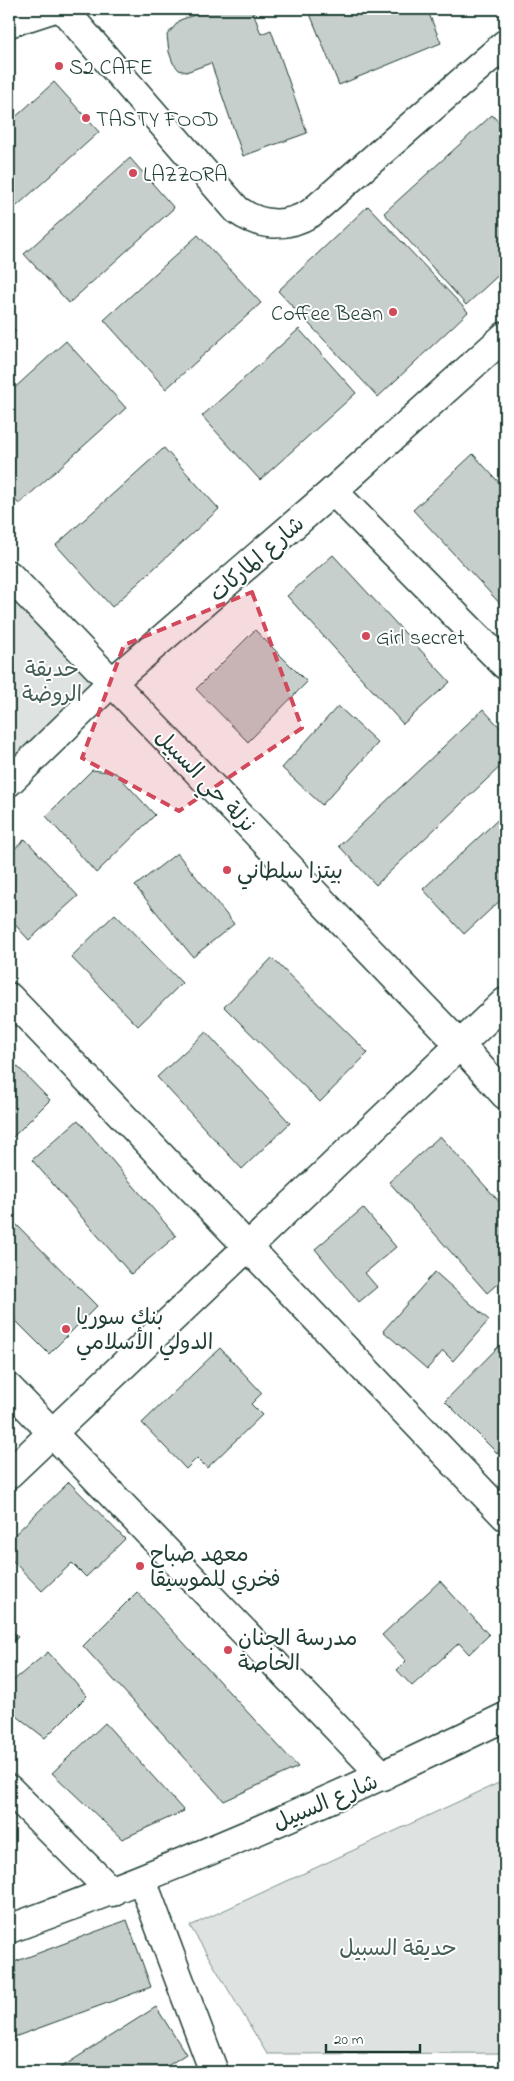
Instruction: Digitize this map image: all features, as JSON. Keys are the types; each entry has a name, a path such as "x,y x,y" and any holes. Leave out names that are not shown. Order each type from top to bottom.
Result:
{"street":[{"path":"63,9 237,210 248,218 274,224 300,220 311,213 505,44"},
{"path":"9,23 39,10"},
{"name":"شارع الماركات","path":"9,782 112,682 332,491 505,336"},
{"path":"332,491 505,665"},
{"name":"نزلة حي السبيل","path":"9,575 460,1045 505,1095"},
{"path":"9,997 505,1516"},
{"path":"9,1474 505,1002"},
{"path":"9,1388 51,1434 383,1776"},
{"name":"شارع السبيل","path":"9,1929 142,1880 383,1776 505,1717"},
{"path":"9,1789 112,1892"},
{"path":"142,1880 214,2072"}],"highlighted area":[{"path":"252,592 302,728 179,811 82,758 124,645"}],"green space":[{"name":"حديقة الروضة","path":"9,575 112,682 9,782"},
{"name":"حديقة السبيل","path":"505,1780 505,2053 267,2054 190,1926"}],"building":[{"path":"211,9 252,9 261,34 271,30 307,133 243,156 211,63 186,72 179,70 173,63 169,52 167,35 180,20"},
{"path":"308,9 427,9 441,43 339,85"},
{"path":"54,82 99,132 9,213 9,123"},
{"path":"492,115 505,129 505,269 466,305 384,213"},
{"path":"130,158 174,208 69,303 24,254"},
{"path":"368,206 468,312 378,397 278,291"},
{"path":"198,235 261,303 166,389 104,320"},
{"path":"9,323 16,331 9,338"},
{"path":"299,329 356,393 260,480 202,416"},
{"path":"66,341 126,408 19,504 9,493 9,393"},
{"path":"164,448 219,509 112,607 56,545"},
{"path":"473,454 505,489 505,609 413,510"},
{"path":"333,555 450,682 403,724 287,596"},
{"path":"255,630 307,682 248,742 196,689"},
{"path":"338,706 378,743 322,805 282,768"},
{"path":"483,709 505,733 505,762 376,885 339,846"},
{"path":"92,770 116,773 155,815 96,873 46,816"},
{"path":"505,813 505,896 464,934 423,889"},
{"path":"25,839 78,896 29,940 9,918 9,854"},
{"path":"177,853 234,924 193,957 135,886"},
{"path":"115,914 182,983 138,1026 71,957"},
{"path":"272,958 368,1053 320,1102 224,1007"},
{"path":"206,1032 290,1123 242,1169 157,1077"},
{"path":"13,1062 50,1100 9,1141 9,1066"},
{"path":"78,1120 176,1236 131,1274 32,1160"},
{"path":"440,1136 505,1208 505,1277 487,1293 389,1182"},
{"path":"363,1208 396,1247 365,1273 377,1287 359,1302 315,1249"},
{"path":"9,1217 97,1306 49,1354 9,1314"},
{"path":"435,1272 489,1320 453,1361 443,1351 427,1369 383,1331"},
{"path":"505,1340 505,1445 497,1453 445,1401"},
{"path":"220,1348 262,1393 251,1404 262,1415 207,1468 197,1458 186,1469 142,1423"},
{"path":"69,1482 125,1539 86,1577 72,1563 42,1591 9,1557 9,1540"},
{"path":"440,1581 489,1635 469,1654 459,1643 412,1686 397,1670 406,1661 382,1635"},
{"path":"137,1592 298,1767 224,1801 83,1646"},
{"path":"9,1627 18,1637 9,1646"},
{"path":"48,1652 87,1696 45,1738 9,1710 9,1684"},
{"path":"105,1723 184,1811 122,1839 52,1773"},
{"path":"127,1920 151,1987 9,2039 9,1964"},
{"path":"156,2007 186,2054 158,2072 54,2072"}],"place":[{"name":"S2 CAFE","path":"59,66"},
{"name":"TASTY FOOD","path":"86,118"},
{"name":"LAZZORA","path":"133,173"},
{"name":"Coffee Bean","path":"393,312"},
{"name":"Girl secret","path":"366,636"},
{"name":"بيتزا سلطاني","path":"227,870"},
{"name":"بنك سوريا الدولي الأسلامي","path":"66,1329"},
{"name":"معهد صباح فخري للموسيقا","path":"140,1566"},
{"name":"مدرسة الجنان الخاصة","path":"228,1650"}]}
